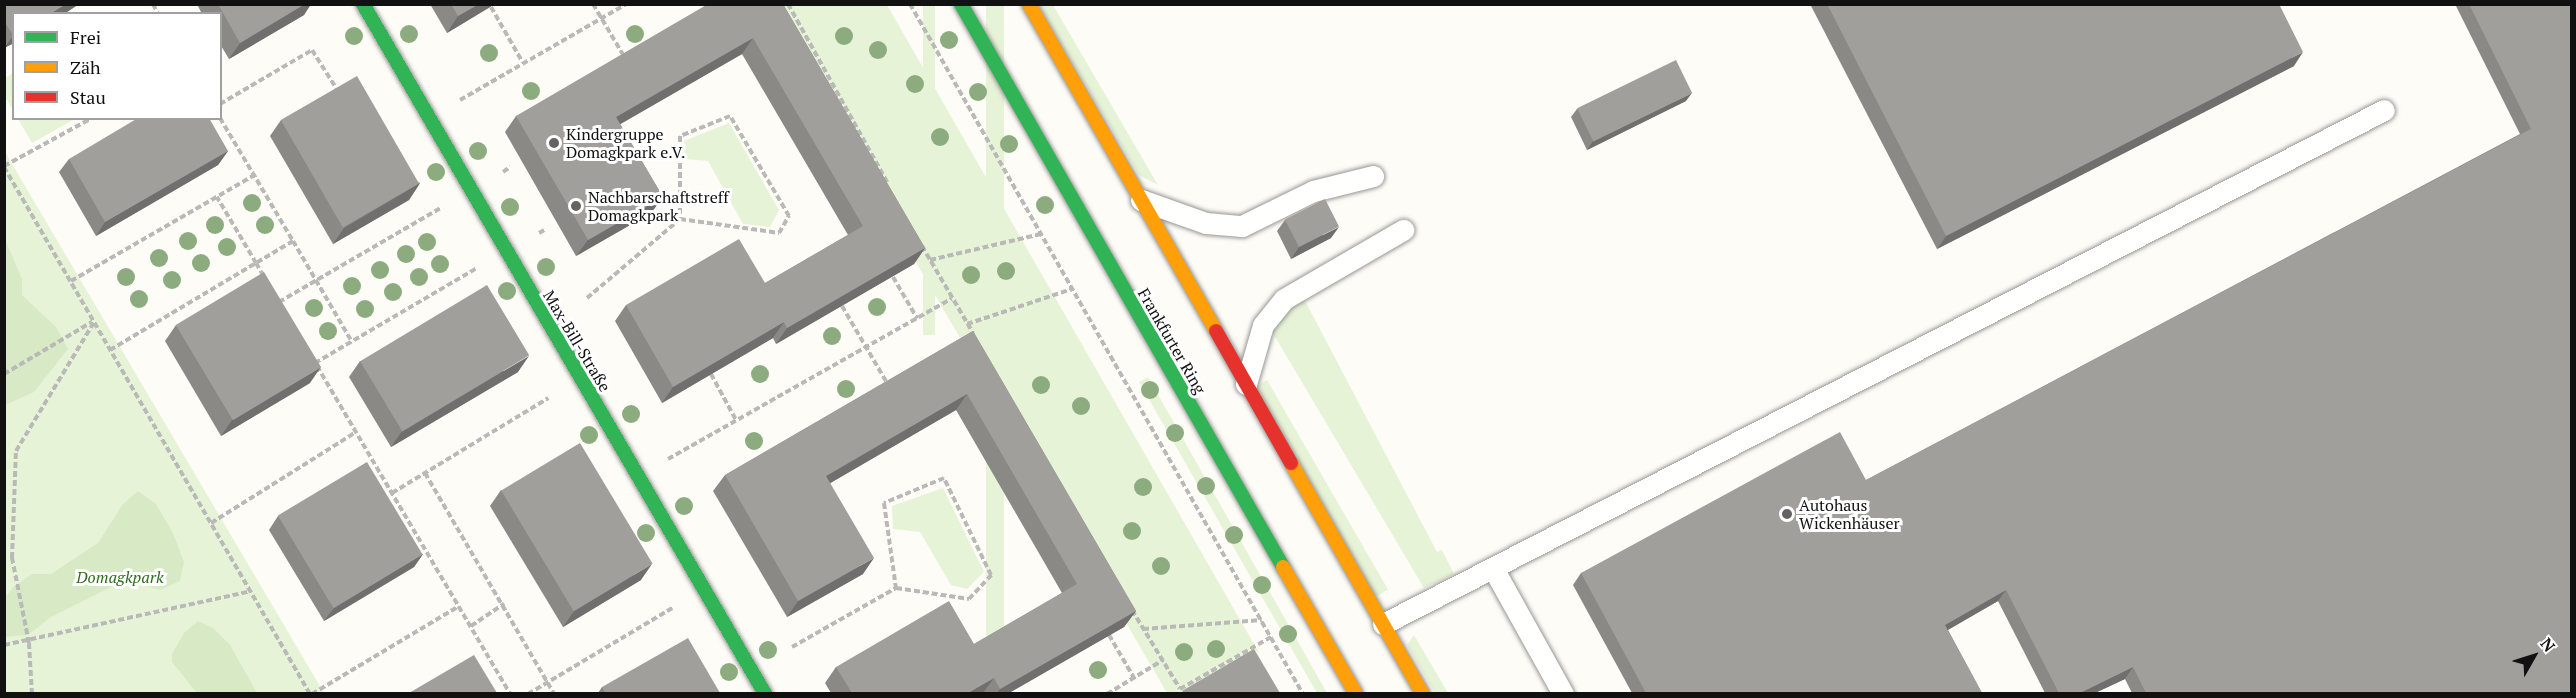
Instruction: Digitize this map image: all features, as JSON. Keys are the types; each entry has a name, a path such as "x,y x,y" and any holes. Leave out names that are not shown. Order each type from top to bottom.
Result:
{"main road":[{"name":"Max-Bill-Straße","path":"363,4 765,693"},
{"name":"Frankfurter Ring","path":"961,4 1356,693"},
{"path":"1029,4 1424,693"}],"lane":[{"path":"1383,624 2384,110"},
{"path":"1141,200 1206,223 1242,226 1313,191 1373,176"},
{"path":"1246,384 1263,325 1284,299 1403,230"},
{"path":"1493,568 1563,693"}],"path":[{"path":"593,4 626,61"},
{"path":"429,117 626,4"},
{"path":"788,4 890,189"},
{"path":"910,4 1304,693"},
{"path":"491,7 523,63"},
{"path":"222,103 312,50 338,92"},
{"path":"587,298 680,219 779,233 789,216 730,116 680,136 680,219"},
{"path":"88,120 4,166 311,693 459,606"},
{"path":"221,120 352,342"},
{"path":"279,302 510,167"},
{"path":"71,281 254,176"},
{"path":"217,197 268,282"},
{"path":"315,363 546,229"},
{"path":"930,260 1041,234"},
{"path":"919,240 979,344"},
{"path":"110,350 293,241"},
{"path":"893,277 917,318"},
{"path":"967,324 1072,289"},
{"path":"273,292 285,312"},
{"path":"639,476 952,298"},
{"path":"842,306 890,388"},
{"path":"4,374 94,321"},
{"path":"32,693 28,643 12,558 16,451 94,321"},
{"path":"309,353 510,693"},
{"path":"711,375 736,420"},
{"path":"392,493 548,398"},
{"path":"211,523 356,432"},
{"path":"425,473 504,604 554,693"},
{"path":"792,647 896,588 969,599 991,575 944,478 884,503 896,588"},
{"path":"393,515 402,510"},
{"path":"4,645 28,643 251,591"},
{"path":"1125,599 1180,689 1271,637"},
{"path":"471,626 504,604"},
{"path":"528,693 672,608"},
{"path":"1143,629 1262,620"},
{"path":"1109,635 1134,678"},
{"path":"1107,693 1163,660"}],"green space":[{"path":"766,5 887,5 1258,651 1185,693 1167,693"},
{"path":"923,5 935,5 935,335 923,335"},
{"path":"986,5 1004,5 1004,694 986,694"},
{"path":"1039,5 1053,5 1158,185 1139,175"},
{"path":"12,74 12,108 4,95 5,78"},
{"path":"19,120 73,120 32,143"},
{"path":"729,123 779,210 770,227 743,224 708,161 685,159 684,141"},
{"name":"Domagkpark","path":"5,152 324,693 5,693"},
{"path":"4,237 22,279 22,295 56,327 68,349 34,392 5,405"},
{"path":"1302,295 1437,552 1442,550 1454,574 1424,588 1271,330 1282,312"},
{"path":"1148,377 1327,693 1317,693 1139,382"},
{"path":"1267,380 1388,590 1375,597 1254,388"},
{"path":"943,488 984,572 967,589 951,585 920,532 893,529 892,506"},
{"path":"138,491 156,504 173,533 184,562 180,581 160,590 125,580 51,617 28,635 5,637 5,598 13,587 32,574 51,574 98,543 123,504"},
{"path":"198,621 213,628 230,645 257,693 197,693 172,662 172,654 184,633"},
{"path":"1414,635 1448,693 1435,693 1407,645"}],"building":[{"path":"4,4 66,4 53,12 12,12 12,33 4,21"},
{"path":"218,4 305,4 240,43"},
{"path":"451,4 479,4 458,16"},
{"path":"708,4 783,4 925,248 787,328 784,322 673,387 626,305 739,239 765,283 863,226 753,38 616,117 663,197 588,240 516,116"},
{"path":"1827,4 2279,4 2303,52 1946,236"},
{"path":"2469,4 2571,4 2571,693 2146,693 2133,667 2080,693 2059,693 2006,590 1945,625 1982,693 1646,693 1581,573 1840,432 1866,480 2531,129"},
{"path":"1676,60 1692,93 1593,141 1577,108"},
{"path":"357,76 419,183 343,227 281,120"},
{"path":"135,120 210,120 228,151 105,222 69,159"},
{"path":"1325,199 1339,227 1299,247 1285,219"},
{"path":"264,272 321,367 233,420 176,325"},
{"path":"487,285 529,355 402,432 360,361"},
{"path":"973,331 1136,611 1000,689 994,678 968,693 852,693 836,667 949,601 974,644 1077,584 967,394 826,476 874,558 798,601 725,475"},
{"path":"580,443 653,564 574,611 501,490"},
{"path":"367,462 423,555 333,608 278,516"},
{"path":"688,638 720,693 605,693 602,687"},
{"path":"1254,649 1280,693 1184,693 1182,691"},
{"path":"474,655 497,693 409,693"}],"traffic: fast":[{"path":"363,4 765,694"},
{"path":"961,4 1283,567"}],"traffic: slow":[{"path":"1029,4 1216,331"},
{"path":"1291,463 1423,694"},
{"path":"1283,567 1356,694"}],"traffic: jam":[{"path":"1216,331 1291,463"}],"place":[{"name":"Kindergruppe Domagkpark e.V.","path":"554,143"},
{"name":"Nachbarschaftstreff Domagkpark","path":"576,206"},
{"name":"Autohaus Wickenhäuser","path":"1787,514"}]}
